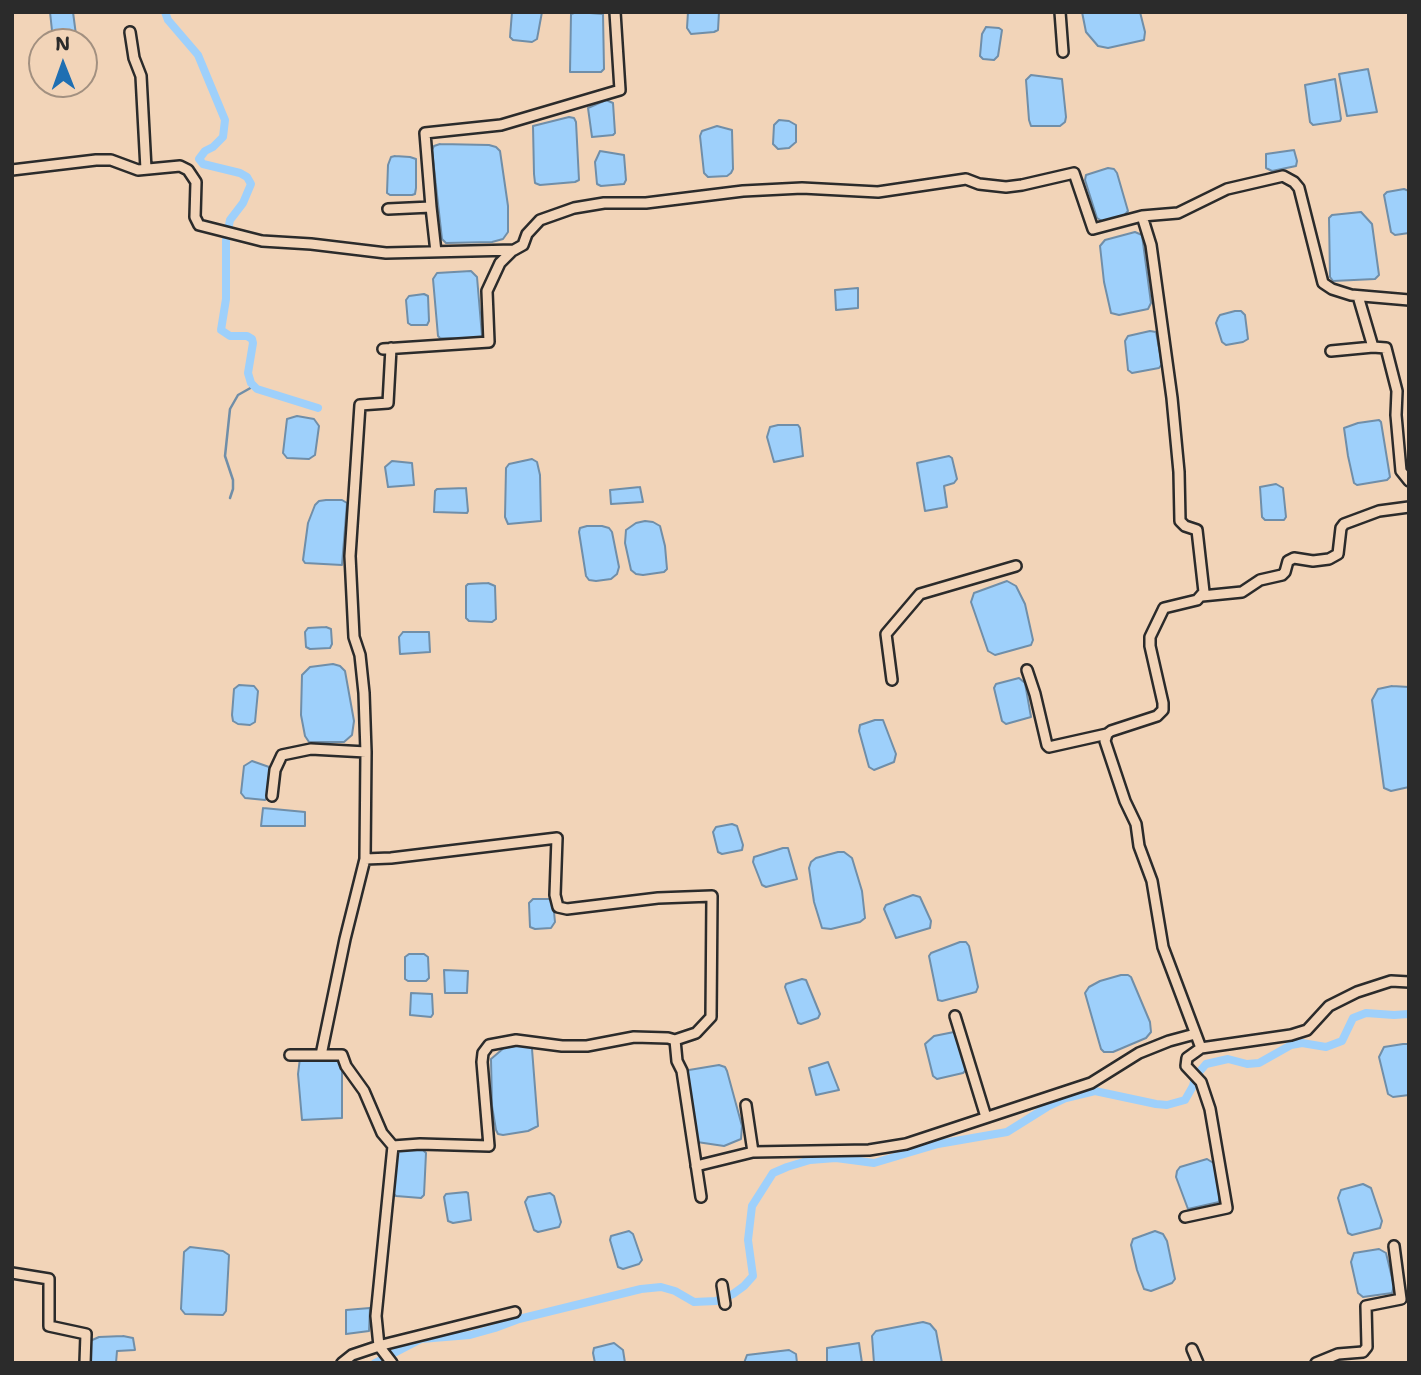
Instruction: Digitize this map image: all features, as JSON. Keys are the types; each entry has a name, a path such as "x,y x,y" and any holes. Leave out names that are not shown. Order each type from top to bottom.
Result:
{"street":[{"path":"436,252 425,132 502,125 621,90 615,12"},
{"path":"1060,12 1063,52"},
{"path":"130,32 134,58 141,76 146,169"},
{"path":"12,170 96,160 111,160 138,170 180,166 188,170 196,182 195,217 199,225 276,243 311,244 386,253 513,250"},
{"path":"321,1055 365,859 364,693 360,655 354,637 351,556 352,499 360,405 388,403 387,348 489,342 487,291 500,263 513,250 523,245 533,225 556,213 604,203 803,188 878,192 966,179 979,184 1006,187 1074,173 1093,229 1142,216 1178,213 1227,189 1283,176 1299,188 1323,283 1332,289 1358,296 1409,300"},
{"path":"388,209 431,207"},
{"path":"1142,216 1151,245 1172,398 1179,471 1180,521 1197,530 1202,596"},
{"path":"1358,296 1373,347"},
{"path":"1331,351 1386,348 1397,391 1396,415 1401,471 1409,481"},
{"path":"1027,670 1049,747 1107,734 1157,716 1163,710 1163,703 1150,637 1164,608 1202,596 1242,592 1260,580 1282,575 1288,561 1294,558 1313,561 1329,559 1338,554 1341,528 1345,524 1379,511 1409,507"},
{"path":"892,680 886,634 920,594 1016,566"},
{"path":"1107,734 1105,741 1125,801 1136,824 1139,846 1152,881 1163,947 1201,1048"},
{"path":"272,796 275,769 282,755 311,749 366,752"},
{"path":"365,859 557,838 555,895 558,907 567,909 658,898 712,896 711,1017 696,1033 675,1040 634,1037 587,1046 562,1046 516,1040 489,1045 483,1053 482,1062 489,1146 393,1146"},
{"path":"1185,1217 1227,1208 1210,1109 1200,1082 1186,1066 1187,1058 1201,1048 1291,1035 1307,1030 1329,1006 1357,992 1391,981 1409,982"},
{"path":"955,1016 986,1117"},
{"path":"696,1166 753,1152 869,1150 906,1144 1091,1083 1139,1053 1195,1034"},
{"path":"675,1040 701,1197"},
{"path":"290,1055 342,1055 363,1091 382,1133 393,1146 376,1316 381,1348 391,1362"},
{"path":"746,1105 753,1152"},
{"path":"1316,1363 1338,1354 1363,1352 1367,1347 1366,1307 1401,1299 1394,1245"},
{"path":"12,1273 49,1279 49,1326 86,1334 85,1363"},
{"path":"723,1284 725,1304"},
{"path":"342,1363 352,1355 515,1312"},
{"path":"1192,1349 1198,1363"}],"water":[{"path":"50,12 73,12 75,28 52,28"},
{"path":"512,12 542,12 537,39 532,42 513,40 510,37"},
{"path":"688,12 719,12 718,30 691,34 687,28"},
{"path":"1082,12 1140,12 1145,32 1144,40 1108,48 1098,46 1086,32"},
{"path":"571,14 603,14 604,69 601,72 570,72"},
{"path":"986,27 1002,30 998,56 994,60 980,56 982,34"},
{"path":"1368,69 1377,112 1347,116 1339,74"},
{"path":"1031,75 1062,79 1066,117 1060,126 1031,126 1026,80"},
{"path":"1335,79 1341,119 1313,125 1310,122 1305,85"},
{"path":"606,100 613,103 615,133 592,137 588,108"},
{"path":"569,117 576,122 579,180 540,185 535,183 533,126"},
{"path":"779,120 796,125 796,142 789,148 778,149 773,144 774,125"},
{"path":"717,126 732,130 733,169 727,176 708,177 704,173 700,136 702,131"},
{"path":"440,144 489,145 500,151 508,206 508,232 503,239 492,242 446,243 442,239 432,150"},
{"path":"1294,150 1296,166 1272,171 1266,168 1266,154"},
{"path":"600,151 624,155 624,184 597,184 595,162"},
{"path":"391,157 416,159 415,194 387,193 388,165"},
{"path":"1108,168 1117,173 1128,211 1122,218 1104,222 1097,218 1085,180 1086,175"},
{"path":"1404,189 1409,191 1409,233 1395,235 1391,232 1384,195"},
{"path":"1361,212 1372,224 1379,275 1375,279 1333,281 1330,277 1329,218 1332,215"},
{"path":"1135,232 1142,235 1151,303 1148,309 1119,315 1111,313 1100,246 1105,240"},
{"path":"471,271 477,277 482,336 477,339 440,338 433,279 437,273"},
{"path":"858,288 858,308 836,310 835,290"},
{"path":"409,296 428,296 429,321 427,325 411,325 408,323 406,300"},
{"path":"1241,311 1245,315 1248,339 1226,345 1222,342 1216,323 1220,315"},
{"path":"1156,332 1162,364 1159,368 1132,373 1128,370 1125,341 1128,336"},
{"path":"297,416 314,419 319,426 315,455 309,459 287,458 283,453 287,419"},
{"path":"1379,420 1390,477 1387,480 1357,485 1354,483 1344,428"},
{"path":"798,425 803,456 774,462 767,437 770,427"},
{"path":"949,456 952,458 957,479 944,486 947,507 925,511 917,463"},
{"path":"532,459 537,462 540,475 541,521 508,524 505,517 506,468 509,464"},
{"path":"392,461 412,463 414,485 388,487 385,467"},
{"path":"1276,484 1283,488 1286,517 1284,520 1265,520 1262,517 1260,487"},
{"path":"640,487 643,502 611,504 610,490"},
{"path":"466,488 467,513 434,512 437,489"},
{"path":"326,500 342,500 347,503 342,565 305,563 303,560 308,523 315,505"},
{"path":"645,521 660,526 667,569 664,572 643,575 631,570 625,543 626,530"},
{"path":"602,526 612,532 619,567 617,574 611,579 596,581 589,580 586,576 579,532 580,528"},
{"path":"1007,581 1016,586 1025,604 1033,640 1031,645 995,655 988,651 971,602 974,593"},
{"path":"488,583 495,586 496,619 492,622 469,621 466,618 466,586"},
{"path":"308,628 331,629 330,648 306,647 305,632"},
{"path":"403,632 429,632 430,652 400,654 399,637"},
{"path":"333,664 345,671 354,721 352,735 344,742 309,742 305,736 301,715 302,675 310,667"},
{"path":"1019,678 1025,683 1031,717 1006,724 1002,721 994,688 996,684"},
{"path":"239,685 254,686 258,691 255,722 250,725 233,721 234,689"},
{"path":"1409,687 1409,787 1391,791 1384,788 1372,700 1378,689"},
{"path":"883,720 896,754 894,762 874,770 869,767 859,731 860,725"},
{"path":"252,761 272,768 268,797 265,800 245,798 241,793 244,766"},
{"path":"263,808 305,812 305,826 261,826"},
{"path":"732,824 737,826 742,850 722,854 718,852 713,832 716,827"},
{"path":"788,848 797,879 766,887 762,885 753,862 754,857"},
{"path":"844,852 852,858 862,891 865,918 860,922 831,929 822,928 814,902 809,868 816,858"},
{"path":"913,895 920,897 931,921 930,928 896,938 884,909 886,905"},
{"path":"533,899 549,899 553,902 555,922 551,928 530,927 529,903"},
{"path":"960,942 966,942 969,946 978,987 976,992 938,1000 929,956"},
{"path":"409,954 424,954 428,957 429,978 426,981 405,979 405,957"},
{"path":"444,970 468,971 467,993 445,993"},
{"path":"1121,975 1131,977 1150,1022 1151,1032 1146,1038 1113,1052 1104,1052 1085,993 1089,987 1100,981"},
{"path":"806,980 820,1014 818,1018 801,1024 798,1023 785,987 786,984"},
{"path":"411,993 432,994 431,1017 410,1015"},
{"path":"954,1032 967,1064 966,1070 937,1079 933,1076 925,1044 934,1036"},
{"path":"1409,1044 1409,1095 1393,1097 1388,1094 1379,1057 1384,1047"},
{"path":"530,1046 532,1049 538,1126 528,1131 498,1134 492,1106 491,1059 505,1047"},
{"path":"300,1058 342,1061 342,1118 302,1120 298,1074"},
{"path":"828,1062 839,1090 816,1095 809,1068"},
{"path":"719,1065 727,1071 742,1126 741,1139 724,1146 697,1142 686,1075 689,1070"},
{"path":"423,1150 426,1153 424,1195 421,1198 396,1196 393,1193 396,1151"},
{"path":"1207,1159 1215,1164 1220,1188 1219,1202 1188,1209 1176,1177 1177,1171 1180,1167"},
{"path":"1363,1184 1371,1188 1382,1221 1380,1228 1352,1235 1348,1233 1338,1198 1341,1190"},
{"path":"466,1192 471,1220 453,1223 448,1221 444,1197 446,1194"},
{"path":"550,1193 554,1196 561,1222 559,1227 538,1232 534,1230 525,1202 528,1197"},
{"path":"629,1231 633,1234 642,1260 639,1264 623,1269 618,1267 610,1240 611,1236"},
{"path":"1155,1231 1163,1234 1167,1241 1175,1279 1172,1283 1151,1291 1144,1289 1131,1245 1133,1239"},
{"path":"190,1247 223,1251 229,1255 226,1311 223,1315 185,1314 181,1309 184,1252"},
{"path":"1379,1249 1386,1253 1394,1286 1392,1293 1363,1297 1358,1293 1351,1262 1354,1253"},
{"path":"370,1308 369,1331 346,1334 346,1310"},
{"path":"923,1322 930,1324 936,1331 942,1363 874,1363 872,1336 876,1331"},
{"path":"99,1337 133,1338 135,1350 117,1351 116,1363 88,1363 90,1341"},
{"path":"614,1343 623,1350 625,1363 595,1363 594,1348"},
{"path":"859,1343 862,1363 827,1363 827,1348"},
{"path":"789,1350 796,1354 797,1363 744,1363 747,1355"}],"waterway":[{"path":"165,12 168,20 198,55 225,120 223,137 199,159 203,164 240,173 247,177 251,184 243,203 230,220 226,240 226,299 221,330 230,336 247,336 252,339 248,373 251,383 257,389 318,408"},
{"path":"230,498 233,480 225,456 230,409 238,395 254,386"},
{"path":"375,1363 421,1339 470,1335 519,1319 641,1289 661,1287 675,1291 694,1302 716,1301 733,1294 753,1276 748,1240 752,1206 773,1173 787,1167 810,1160 836,1158 874,1163 938,1144 1007,1132 1066,1098 1095,1091 1167,1105 1185,1100 1195,1077 1206,1064 1228,1059 1247,1064 1259,1063 1291,1045 1302,1043 1326,1047 1342,1041 1353,1018 1366,1013 1409,1014"}]}
